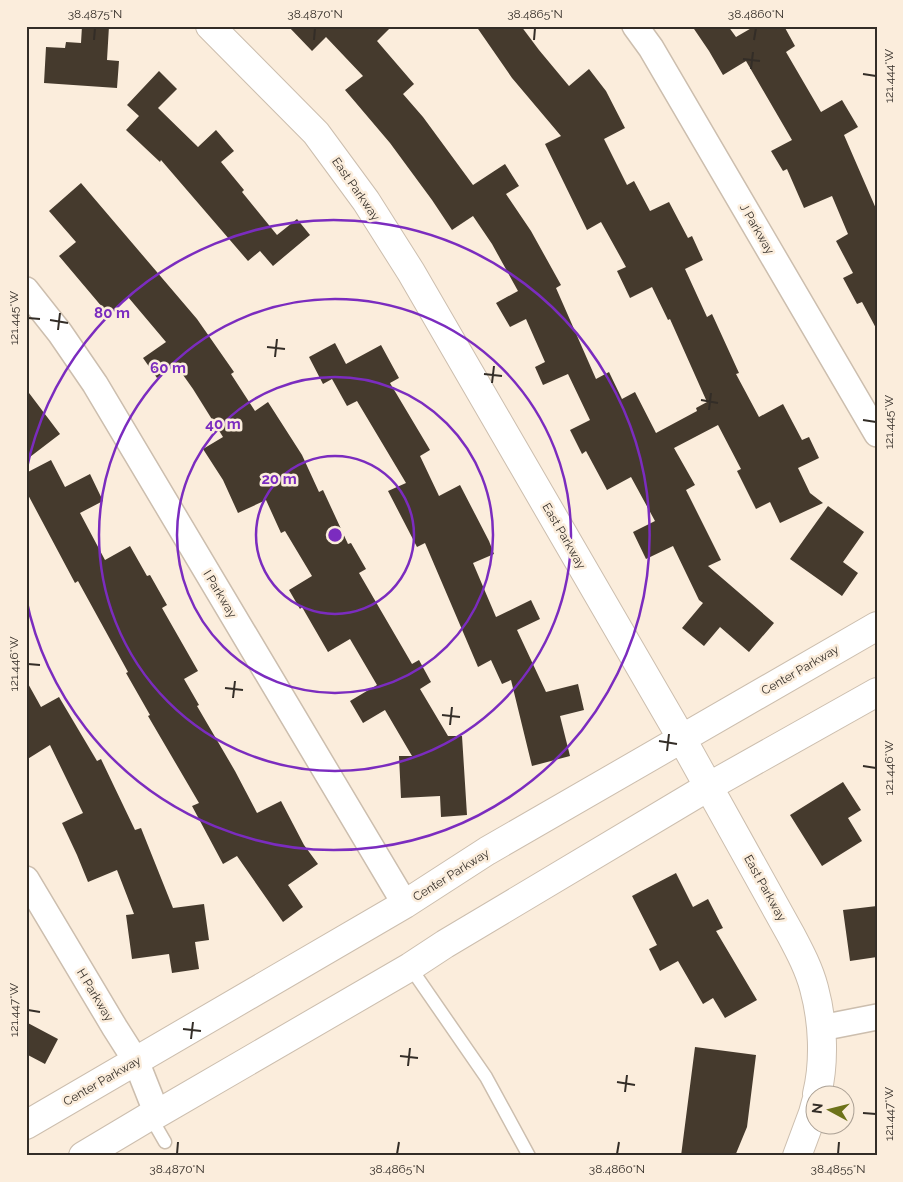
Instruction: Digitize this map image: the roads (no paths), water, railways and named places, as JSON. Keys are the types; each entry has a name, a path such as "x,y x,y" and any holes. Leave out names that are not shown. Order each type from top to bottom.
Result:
{"street":[{"name":"East Parkway","path":"210,26 316,133 366,201 411,272 682,739 805,963 814,989 821,1028 822,1059 818,1084"},
{"name":"J Parkway","path":"636,26 651,48 877,434"},
{"name":"I Parkway","path":"26,290 60,333 95,384 404,904"},
{"name":"Center Parkway","path":"26,1125 404,904 487,851 877,626"},
{"path":"83,1156 410,967 445,944 708,787 877,692"},
{"name":"H Parkway","path":"26,879 136,1061 154,1115"},
{"path":"821,1028 877,1017"},
{"path":"797,1156 806,1132"}],"lane":[{"path":"410,967 486,1077 529,1156"},
{"path":"154,1115 165,1142"}]}
